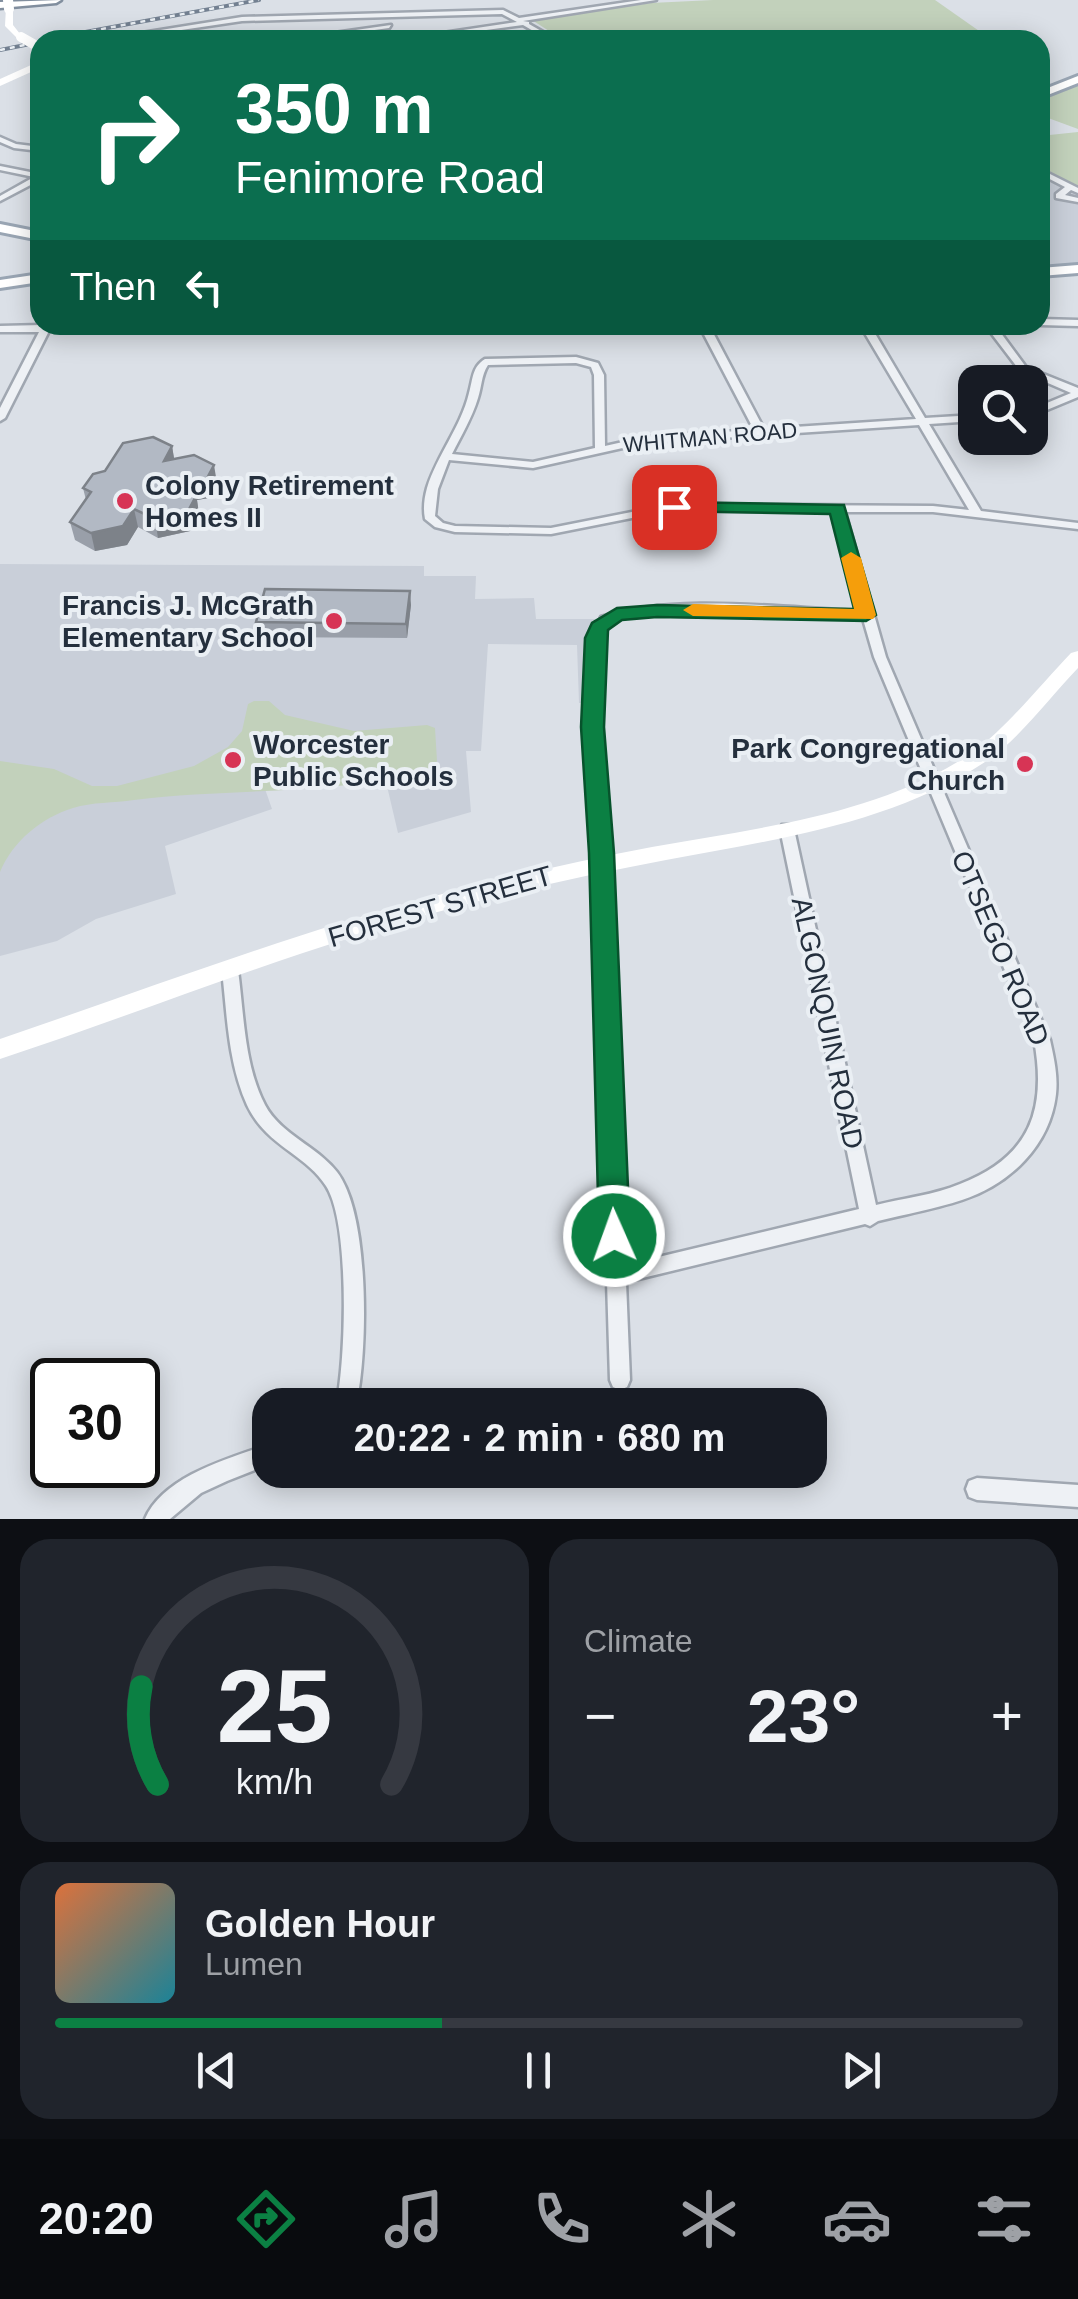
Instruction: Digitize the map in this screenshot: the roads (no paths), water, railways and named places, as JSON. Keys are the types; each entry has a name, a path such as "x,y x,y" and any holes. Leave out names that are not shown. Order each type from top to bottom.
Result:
{"highway":[{"path":"6,4 56,0"}],"main road":[{"path":"6,4 9,26 30,42"},
{"path":"0,83 30,69"},
{"path":"1050,91 1078,78"},
{"path":"0,228 30,234"},
{"path":"1050,271 1078,268"},
{"path":"0,284 30,280"},
{"name":"FOREST STREET","path":"0,1049 416,910 602,864 787,830 852,813 932,785 976,760 1004,737 1078,658"}],"street":[{"path":"590,0 604,7"},
{"path":"466,30 653,0"},
{"path":"417,3 418,12"},
{"path":"164,30 226,20 507,12 538,30"},
{"path":"375,14 395,30"},
{"path":"362,30 389,26"},
{"path":"0,139 30,148"},
{"path":"0,168 30,174"},
{"path":"1050,177 1073,190"},
{"path":"0,198 30,182"},
{"path":"1073,190 1059,196 1078,200"},
{"path":"1050,323 1078,324"},
{"path":"0,330 30,328"},
{"path":"0,418 42,335"},
{"path":"709,335 760,431"},
{"path":"871,335 977,514"},
{"path":"998,335 1024,369 1078,392"},
{"path":"600,450 596,366 578,360 504,358 485,362 478,368 473,399 430,497 428,512 435,523 455,529 568,531 672,507 933,509 1078,526"},
{"path":"0,381 19,382"},
{"path":"1048,406 1078,392"},
{"name":"WHITMAN ROAD","path":"447,457 533,465 633,442 958,419"},
{"name":"OTSEGO ROAD","path":"616,1276 945,1198 997,1175 1031,1142 1042,1123 1050,1071 1042,1040 932,785 866,615 838,508"},
{"path":"620,1380 602,864 592,727 595,638 604,620 624,613 695,610 866,615"},
{"name":"ALGONQUIN ROAD","path":"787,830 870,1218"},
{"path":"230,970 245,1068 258,1108 290,1146 330,1177 344,1202 350,1230 353,1368 349,1388"},
{"path":"156,1519 169,1501 188,1486 252,1461"},
{"path":"977,1489 1078,1496"}],"railway":[{"path":"96,30 259,0"},
{"path":"0,50 30,44"}],"place":[{"name":"Colony Retirement Homes II","path":"125,501"},
{"name":"Francis J. McGrath Elementary School","path":"334,621"},
{"name":"Worcester Public Schools","path":"233,760"},
{"name":"Park Congregational Church","path":"1025,764"}]}
